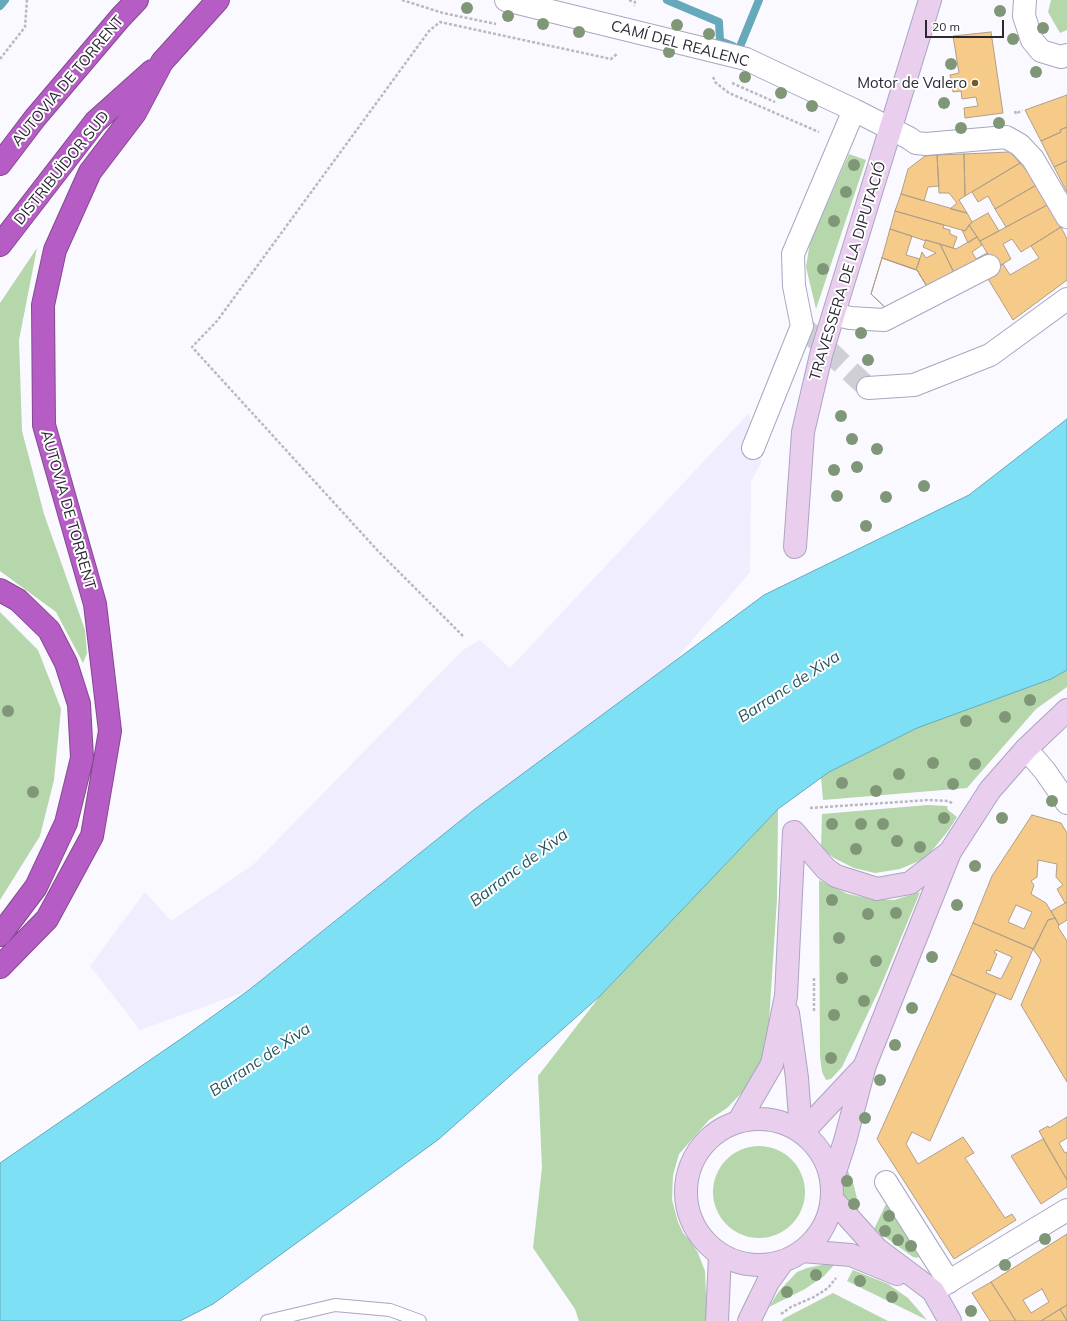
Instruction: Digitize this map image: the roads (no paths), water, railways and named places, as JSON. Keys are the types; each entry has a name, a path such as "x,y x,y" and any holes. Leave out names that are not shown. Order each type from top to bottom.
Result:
{"highway":[{"name":"AUTOVIA DE TORRENT","path":"0,164 35,118 137,0"},
{"name":"AUTOVIA DE TORRENT","path":"0,967 47,920 92,836 110,731 94,604 44,425 43,305 55,250 90,172 136,113 162,62 218,0"},
{"name":"DISTRIBUÏDOR SUD","path":"0,245 95,122 162,62"},
{"path":"0,590 18,600 49,630 66,663 79,704 82,758 66,823 36,887 0,935"}],"street":[{"name":"CAMÍ DEL REALENC","path":"506,0 746,59 854,110 916,143 926,144 1006,137 1020,145 1033,159 1067,217"},
{"name":"TRAVESSERA DE LA DIPUTACIÓ","path":"795,547 803,432 821,355 930,0"},
{"path":"1025,0 1024,16 1032,40 1042,51 1064,56"},
{"path":"753,448 802,326 794,286 793,254 854,110"},
{"path":"834,314 850,318 884,320 989,266"},
{"path":"868,388 914,385 990,356 1067,298"},
{"path":"749,1321 768,1282 793,1256 817,1237 827,1219 832,1190 865,1065 950,852 990,790 1026,749 1067,710"},
{"path":"1026,749 1045,771 1067,802"},
{"path":"740,1119 772,1064 786,996 794,832 831,873 877,889 910,883 950,852"},
{"path":"786,996 797,1078 802,1132"},
{"path":"802,1132 865,1065"},
{"path":"764,1118 784,1122 802,1132 820,1151 826,1162 832,1190 878,1249 941,1287 851,1255 793,1256 762,1266 740,1263 720,1255 701,1238 689,1216 685,1191 690,1167 702,1145 722,1128 740,1119 764,1118"},
{"path":"886,1182 941,1287 950,1321"},
{"path":"941,1287 1067,1210"},
{"path":"717,1321 720,1255"}],"lane":[{"path":"267,1321 335,1305 390,1310 420,1321"}],"water":[{"name":"Barranc de Xiva","path":"1067,419 1067,670 1051,679 917,728 829,772 778,809 600,996 439,1139 213,1304 180,1321 0,1321 0,1163 188,1034 249,990 475,809 764,595 969,495"}],"waterway":[{"path":"0,6 5,0"},
{"path":"667,0 719,22 720,41 733,46"},
{"path":"739,49 759,0"}],"tunnel":[{"path":"802,326 868,388"}],"place":[{"name":"Motor de Valero","path":"975,83"}]}
